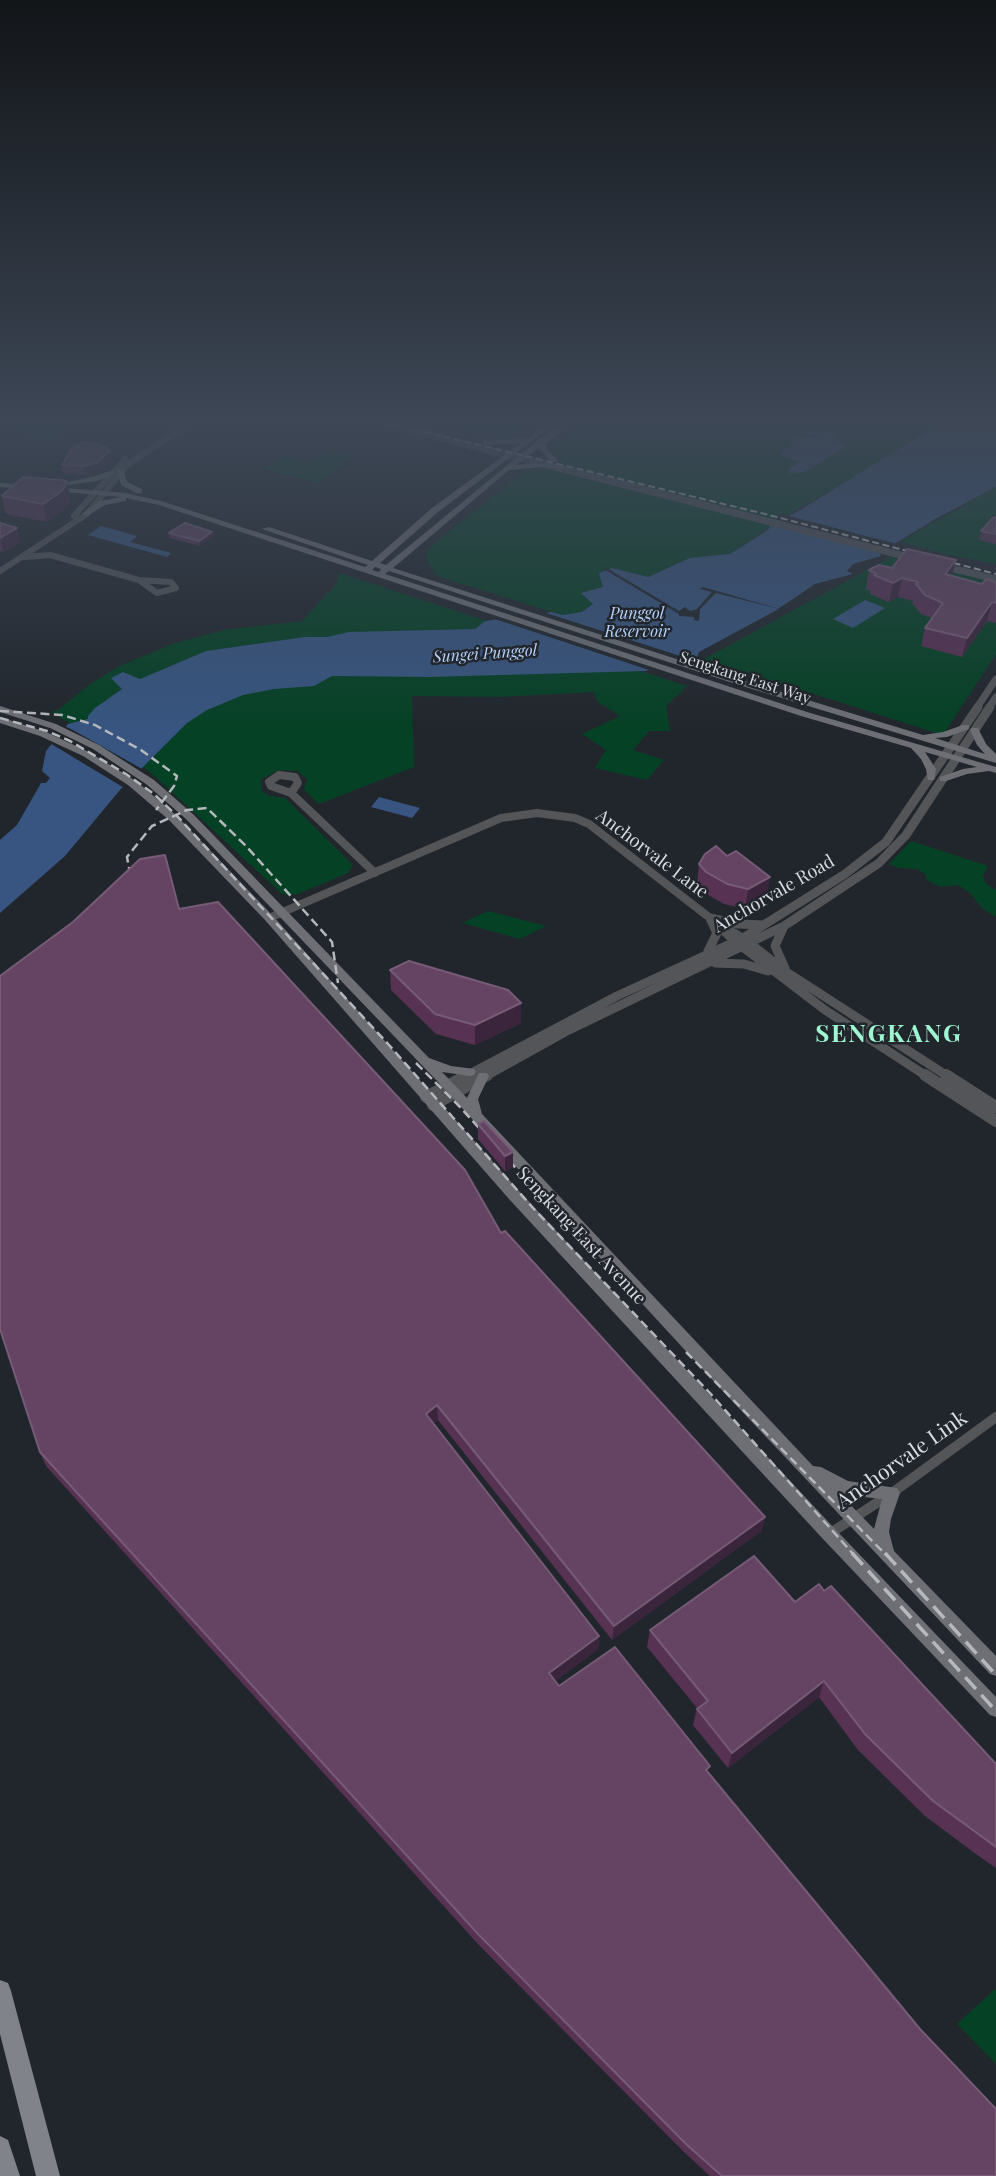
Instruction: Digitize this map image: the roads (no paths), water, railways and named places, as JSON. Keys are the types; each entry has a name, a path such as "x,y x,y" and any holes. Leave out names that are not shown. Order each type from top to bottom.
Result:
{"main road":[{"path":"240,526 369,567"},
{"path":"256,526 345,555 369,567"},
{"path":"369,567 416,526"},
{"path":"384,572 438,526"},
{"path":"345,555 361,555 388,548"},
{"path":"410,549 412,567 418,582"},
{"name":"Sengkang East Way","path":"369,567 902,732 996,771"},
{"name":"Sengkang East Way","path":"418,582 734,691 909,745 996,759"},
{"name":"Sengkang East Avenue","path":"0,709 53,726 96,747 150,782 225,853 479,1118 889,1559 996,1668"},
{"name":"Sengkang East Avenue","path":"0,720 43,734 86,754 140,789 173,818 269,918 429,1101 829,1534 996,1709"},
{"path":"902,732 944,736 970,729 996,759"},
{"path":"909,745 925,757 931,769 931,778"},
{"path":"943,779 966,771 996,771"},
{"path":"425,1061 442,1068 477,1074 472,1099 479,1118"},
{"path":"797,1459 846,1488 892,1493 881,1532 889,1559"},
{"path":"0,1992 48,2176"},
{"path":"0,2148 8,2176"}],"street":[{"path":"0,566 63,526"},
{"path":"0,571 67,526"},
{"path":"800,526 924,558"},
{"path":"47,541 46,547 50,555"},
{"path":"20,558 50,555 139,580 171,582 176,588 157,593 139,580"},
{"path":"996,572 936,561 996,579"},
{"name":"Anchorvale Road","path":"429,1101 477,1074 709,958 784,926 879,863 906,835 943,779 996,679"},
{"name":"Anchorvale Road","path":"970,729 996,697"},
{"name":"Anchorvale Road","path":"743,943 764,925 845,874 886,842 931,778 955,753"},
{"path":"291,793 375,873"},
{"name":"Anchorvale Lane","path":"269,918 501,818 517,814 555,813 589,824 743,943"},
{"path":"710,918 738,924 764,925"},
{"path":"710,918 717,937 709,958 783,975 996,1107"},
{"path":"783,975 775,946 784,926"},
{"path":"743,943 918,1073 996,1121"},
{"name":"Anchorvale Link","path":"829,1534 892,1493 996,1418"}],"water":[{"path":"101,526 137,536 130,542 171,553 167,557 88,535"},
{"name":"Punggol Reservoir","path":"770,526 924,526 880,553 881,556 853,564 847,571 853,574 815,584 775,611 699,652 696,660 645,671 429,677 332,676 314,686 243,695 207,710 187,723 120,790 65,856 0,913 0,840 17,825 41,783 46,783 50,778 42,771 46,751 68,724 88,719 95,708 122,689 111,678 123,672 140,679 206,651 305,637 327,637 349,632 475,629 485,621 552,612 562,615 582,612 593,604 581,593 603,587 599,573 612,568 648,577 690,558 730,554 768,530"},
{"path":"865,600 885,608 853,628 833,619"},
{"path":"379,797 420,808 412,818 371,807"}],"railway":[{"path":"809,526 996,574"},
{"path":"0,711 62,715 95,725 141,750 177,776 174,786 162,802"},
{"path":"0,718 47,731 70,741 126,774 162,802"},
{"path":"156,810 162,802"},
{"path":"162,802 176,815"},
{"path":"176,815 187,810 207,808 246,846 332,942 338,983"},
{"path":"133,889 127,857 152,826 176,815"},
{"path":"176,815 389,1045 533,1208 709,1392 854,1555"},
{"path":"416,1063 459,1106 619,1281"},
{"path":"686,1352 886,1555"},
{"path":"852,1553 996,1711"},
{"path":"885,1553 996,1675"}],"district":[{"name":"SENGKANG","path":"889,1035"}],"water label":[{"name":"Sungei Punggol","path":"485,654"}]}
